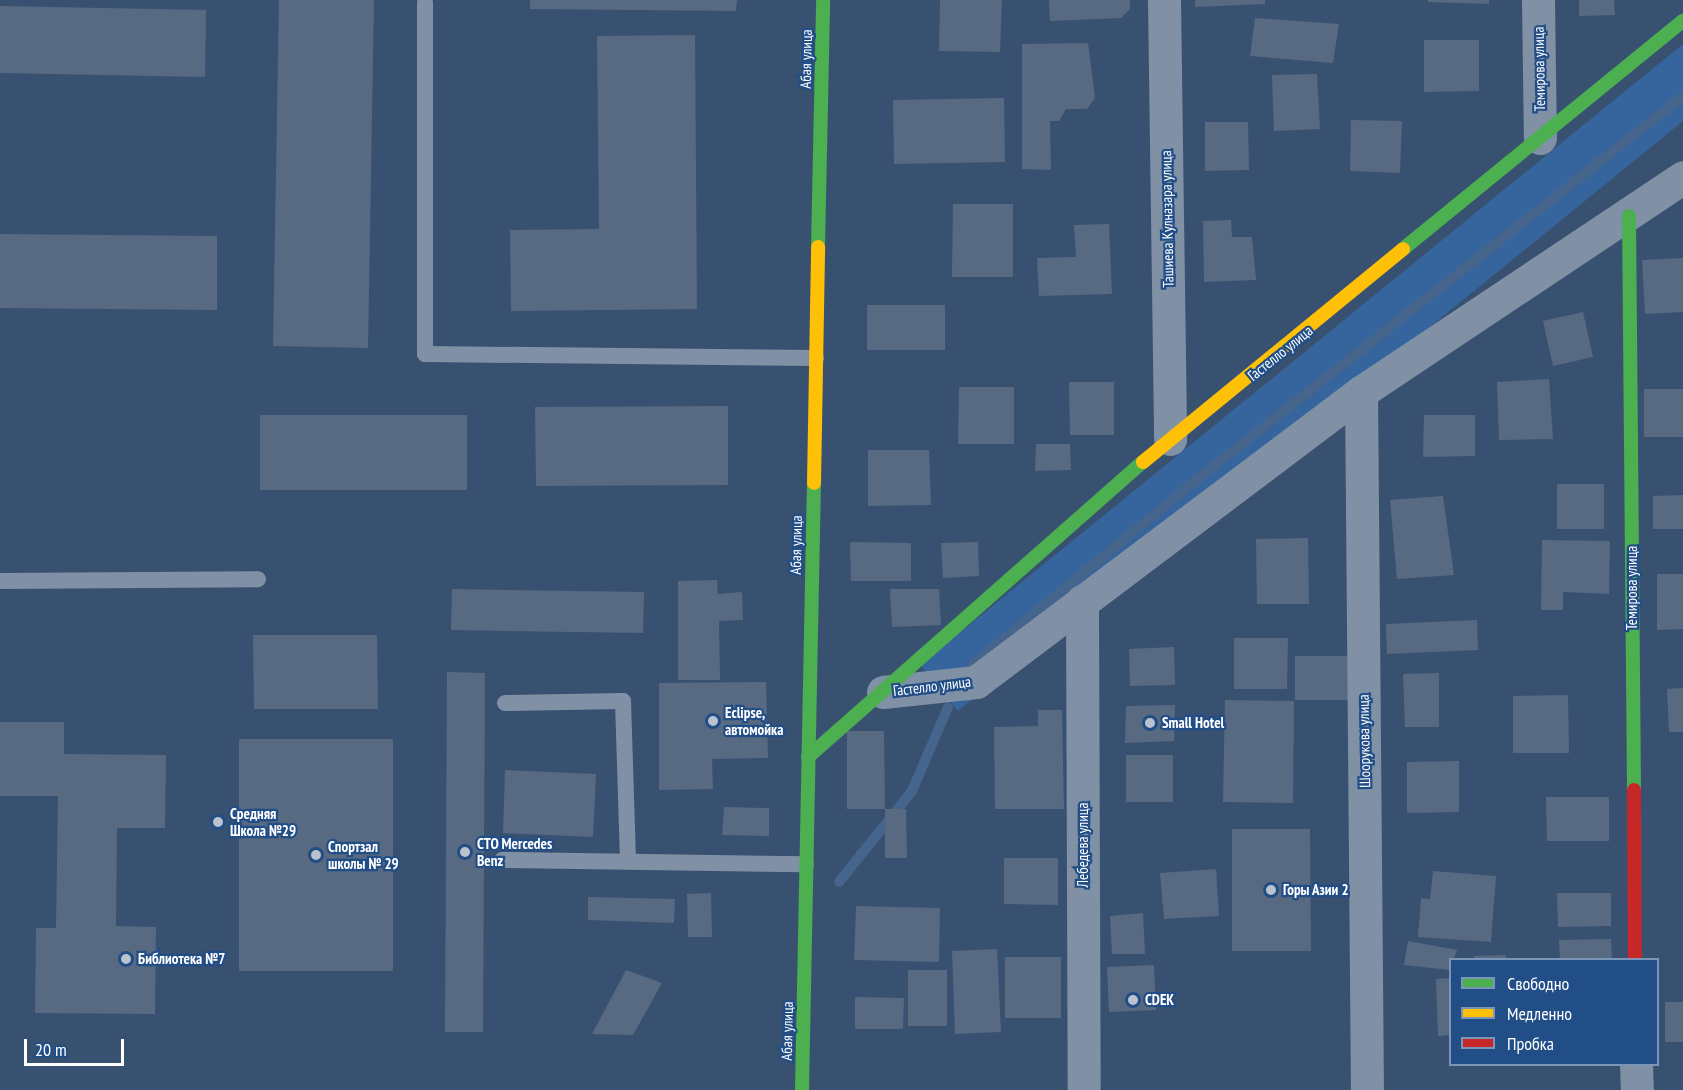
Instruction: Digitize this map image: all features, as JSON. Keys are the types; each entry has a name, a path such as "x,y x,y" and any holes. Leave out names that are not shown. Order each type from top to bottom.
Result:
{"street":[{"name":"Абая улица","path":"802,1090 824,0"},
{"name":"Ташиева Кулназара улица","path":"1164,0 1170,439"},
{"name":"Темирова улица","path":"1538,0 1540,138"},
{"name":"Гастелло улица","path":"808,757 1170,439 1683,21"},
{"name":"Гастелло улица","path":"883,692 976,682 1361,392 1629,216 1683,177"},
{"name":"Темирова улица","path":"1629,216 1635,958"},
{"name":"Шоорукова улица","path":"1361,392 1367,1090"},
{"name":"Лебедева улица","path":"1082,601 1084,1090"},
{"path":"1636,1066 1637,1090"}],"lane":[{"path":"425,3 425,354 816,358"},
{"path":"0,581 258,579"},
{"path":"505,703 623,701 628,861"},
{"path":"502,860 806,864"}],"shaded area":[{"path":"1683,44 1683,121 958,711 920,665"}],"building":[{"path":"279,0 374,0 368,348 273,346"},
{"path":"530,0 737,0 736,11 530,9"},
{"path":"940,0 1002,0 1000,52 939,51"},
{"path":"1049,0 1130,0 1130,9 1121,18 1050,21"},
{"path":"1195,0 1265,0 1265,4 1195,7"},
{"path":"1428,0 1489,0 1489,4 1428,2"},
{"path":"1579,0 1614,0 1615,15 1579,16"},
{"path":"0,6 206,10 205,77 0,73"},
{"path":"1255,18 1339,24 1333,63 1250,56"},
{"path":"695,35 697,309 511,311 510,230 599,229 597,36"},
{"path":"1424,40 1479,40 1479,91 1424,92"},
{"path":"1088,43 1095,98 1087,109 1066,109 1059,121 1050,121 1051,170 1022,169 1022,44"},
{"path":"1317,74 1320,129 1274,131 1272,75"},
{"path":"1004,98 1005,162 894,164 893,100"},
{"path":"1351,120 1402,121 1400,173 1350,171"},
{"path":"1205,122 1248,122 1249,170 1205,171"},
{"path":"953,204 1013,204 1013,277 952,277"},
{"path":"1231,220 1232,237 1252,237 1256,280 1204,282 1203,221"},
{"path":"1109,224 1112,294 1039,296 1037,258 1076,257 1074,225"},
{"path":"0,234 217,236 217,310 0,308"},
{"path":"1683,258 1683,312 1645,314 1642,260"},
{"path":"867,305 945,305 945,350 867,350"},
{"path":"1583,312 1593,357 1553,366 1543,321"},
{"path":"1549,379 1553,439 1499,440 1497,382"},
{"path":"1069,382 1114,382 1114,435 1070,435"},
{"path":"959,387 1014,387 1014,444 958,444"},
{"path":"1644,389 1683,389 1683,437 1644,437"},
{"path":"728,406 728,485 536,486 535,407"},
{"path":"260,415 467,415 467,490 260,490"},
{"path":"1424,415 1475,415 1475,456 1423,457"},
{"path":"1036,444 1070,444 1071,470 1035,471"},
{"path":"868,450 929,450 931,505 868,506"},
{"path":"1557,484 1604,484 1604,529 1557,529"},
{"path":"1683,495 1683,529 1653,529 1653,496"},
{"path":"1443,496 1454,575 1397,579 1390,500"},
{"path":"1308,538 1309,604 1257,604 1256,539"},
{"path":"1542,540 1610,541 1609,594 1563,592 1563,610 1541,610"},
{"path":"850,542 911,543 911,581 851,581"},
{"path":"978,542 979,576 943,578 941,543"},
{"path":"1657,574 1683,574 1683,629 1657,630"},
{"path":"717,580 718,594 742,592 743,620 719,621 720,680 678,680 678,581"},
{"path":"452,589 644,592 643,633 451,630"},
{"path":"890,589 939,589 941,625 892,627"},
{"path":"1477,620 1478,650 1387,654 1386,624"},
{"path":"253,635 377,635 378,709 254,709"},
{"path":"1234,638 1288,638 1287,689 1234,689"},
{"path":"1174,647 1175,685 1130,686 1129,649"},
{"path":"1295,656 1354,656 1354,700 1295,700"},
{"name":"СТО Mercedes Benz","path":"447,672 485,673 483,1032 445,1032"},
{"path":"1439,673 1439,727 1405,727 1403,674"},
{"name":"Eclipse, автомойка","path":"766,682 768,758 712,759 713,789 659,790 659,683"},
{"path":"1683,688 1683,732 1669,732 1667,689"},
{"path":"1568,695 1569,753 1513,753 1513,696"},
{"path":"1225,700 1294,701 1293,803 1223,802"},
{"name":"Small Hotel","path":"1175,705 1174,741 1125,743 1126,706"},
{"path":"1038,710 1062,710 1064,809 995,809 994,727 1038,726"},
{"path":"0,722 64,722 64,754 166,755 165,828 117,828 116,926 156,927 155,1014 35,1013 36,928 56,928 58,796 0,796"},
{"path":"847,731 884,731 885,809 847,809"},
{"name":"Спортзал школы № 29","path":"239,739 393,739 393,971 239,971"},
{"path":"1126,755 1173,755 1173,802 1126,802"},
{"path":"1459,761 1459,812 1407,813 1407,762"},
{"path":"505,770 596,774 593,837 503,833"},
{"path":"1546,797 1609,797 1609,841 1547,841"},
{"path":"724,807 769,808 769,836 722,835"},
{"path":"885,809 906,809 907,858 885,858"},
{"name":"Горы Азии 2","path":"1232,829 1310,829 1311,951 1232,951"},
{"path":"1004,858 1058,858 1058,905 1004,904"},
{"path":"1216,869 1219,916 1164,919 1160,873"},
{"path":"1433,871 1496,876 1491,942 1418,937 1421,898 1430,899"},
{"path":"711,893 712,937 688,937 687,894"},
{"path":"1557,893 1611,893 1611,926 1558,927"},
{"path":"588,897 675,899 674,923 588,920"},
{"path":"856,906 940,908 939,962 854,960"},
{"path":"1143,913 1145,954 1112,954 1110,916"},
{"path":"1611,939 1612,958 1560,958 1559,940"},
{"path":"1408,941 1457,950 1454,958 1449,958 1449,970 1404,965"},
{"path":"997,949 1001,1032 955,1034 952,951"},
{"path":"1506,955 1506,958 1474,958 1474,956"},
{"path":"1005,957 1061,957 1061,1018 1005,1018"},
{"path":"1154,965 1156,1010 1109,1012 1107,967"},
{"path":"626,970 662,983 633,1035 592,1034"},
{"path":"908,970 947,970 947,1026 908,1026"},
{"path":"1449,978 1449,1035 1438,1036 1436,979"},
{"path":"855,997 904,998 903,1029 855,1029"},
{"path":"1665,1002 1683,1002 1683,1042 1665,1042"}],"waterway":[{"path":"973,664 1185,489 1683,96"},
{"path":"839,882 912,791 948,707"}],"traffic: fast":[{"path":"818,247 823,0"},
{"path":"1403,249 1683,21"},
{"path":"1629,216 1634,790"},
{"path":"808,757 1143,462"},
{"path":"802,1090 814,483"}],"traffic: slow":[{"path":"814,483 818,247"},
{"path":"1143,462 1403,249"}],"traffic: jam":[{"path":"1634,790 1635,958"}],"place":[{"name":"Eclipse, автомойка","path":"713,721"},
{"name":"Small Hotel","path":"1150,723"},
{"name":"Средняя Школа №29","path":"218,822"},
{"name":"СТО Mercedes Benz","path":"465,852"},
{"name":"Спортзал школы № 29","path":"316,855"},
{"name":"Горы Азии 2","path":"1271,890"},
{"name":"Библиотека №7","path":"126,959"},
{"name":"CDEK","path":"1133,1000"}]}
